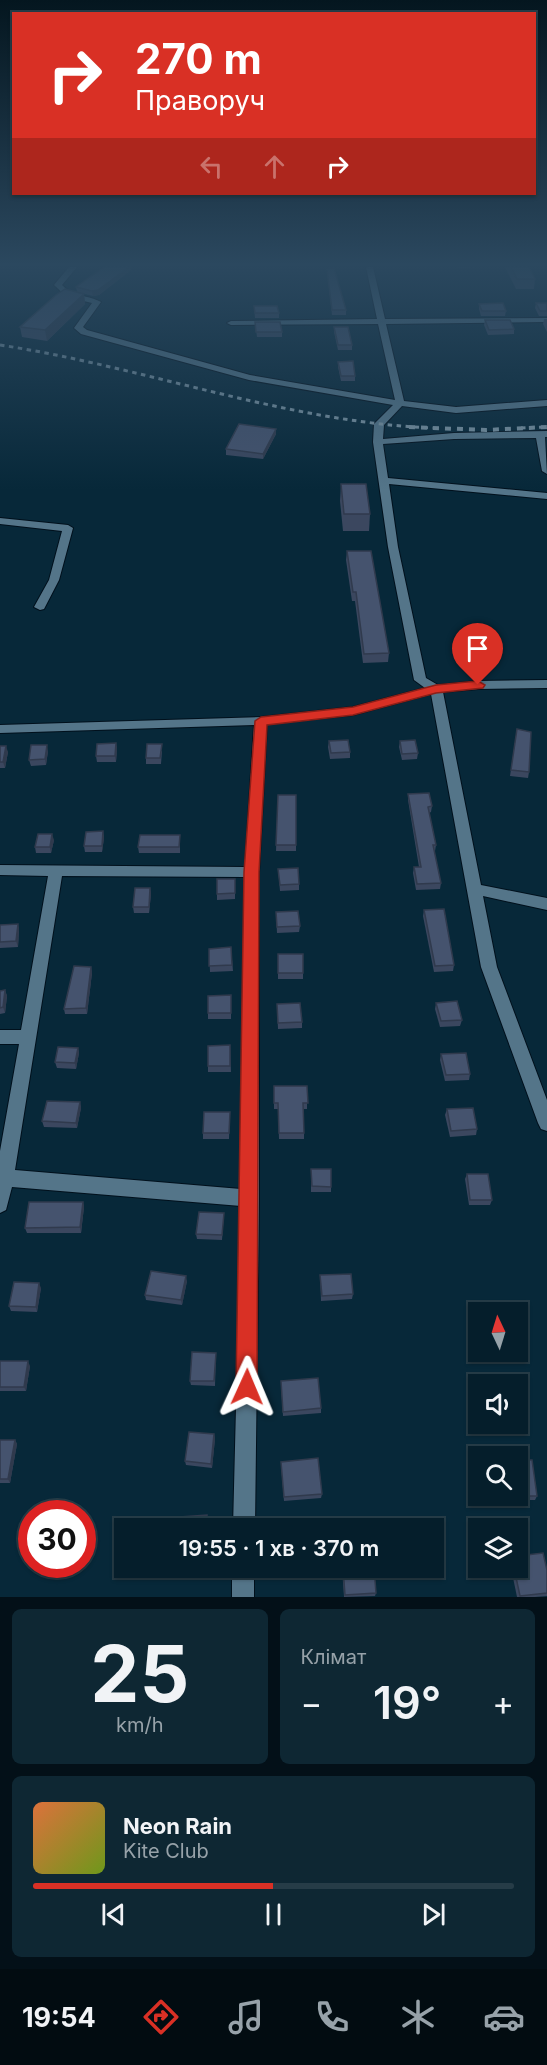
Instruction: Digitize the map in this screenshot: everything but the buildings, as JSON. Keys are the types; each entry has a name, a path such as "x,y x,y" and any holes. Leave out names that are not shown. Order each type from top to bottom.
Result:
{"street":[{"path":"119,342 249,377 400,403 456,410 547,403"},
{"path":"387,342 400,403"},
{"path":"400,403 379,424 378,442 393,547 420,680 436,689 489,967 547,1123"},
{"path":"378,442 454,436 544,435 547,471"},
{"path":"385,481 547,496"},
{"path":"0,521 68,528 54,580 40,607"},
{"path":"0,729 261,721 353,711 436,689 478,685 547,684"},
{"path":"244,1518 250,1198 252,872 261,721"},
{"path":"0,1204 56,869"},
{"path":"0,870 252,872"},
{"path":"474,889 547,904"},
{"path":"0,1037 28,1037"},
{"path":"6,1178 250,1198"},
{"path":"243,1578 243,1597"}],"railway":[{"path":"0,345 108,366 323,416 378,424 431,428"},
{"path":"409,427 431,428"},
{"path":"431,428 486,430 547,427 521,428"}],"route":[{"path":"247,1387 252,872 261,721 353,711 436,689 478,685"}]}
